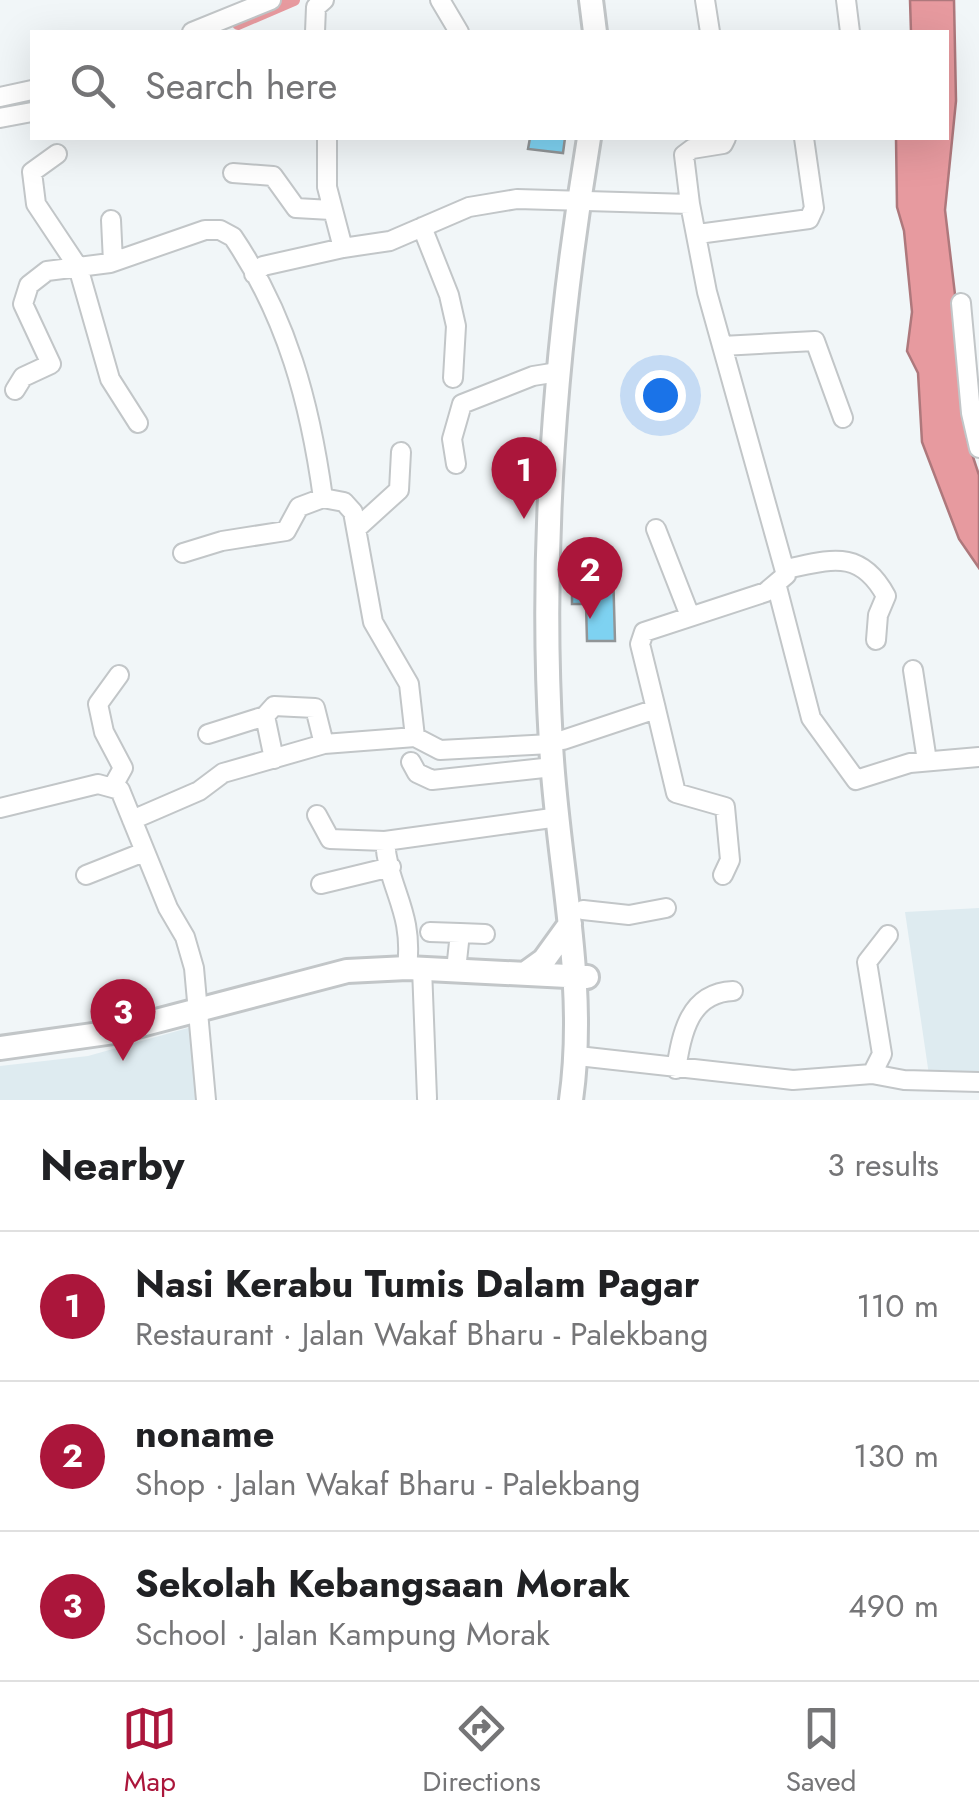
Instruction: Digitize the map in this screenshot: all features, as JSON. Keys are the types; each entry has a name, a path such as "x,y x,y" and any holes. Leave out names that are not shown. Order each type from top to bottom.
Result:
{"main road":[{"path":"591,0 595,30"},
{"path":"584,1100 583,976 549,674 547,538 558,372 589,140"},
{"path":"526,973 552,952 577,917 559,817 556,750"},
{"path":"0,1048 79,1039 324,974 414,968 583,976"},
{"path":"526,973 550,987 568,1008 583,1049 572,1100"}],"street":[{"path":"198,30 271,0"},
{"path":"440,0 458,30"},
{"path":"705,0 706,30"},
{"path":"846,0 850,30"},
{"path":"315,30 318,2"},
{"path":"0,98 30,90"},
{"path":"0,118 30,112"},
{"path":"327,140 331,210 343,248"},
{"path":"725,140 723,144 692,149 684,155 690,204 722,346 786,569 777,587 812,718 860,780 895,766 979,756"},
{"path":"698,234 809,219 814,208 804,140"},
{"path":"57,154 32,172 31,188 36,204 78,267 110,380 138,423"},
{"path":"233,173 266,174 278,180 296,208 331,210"},
{"path":"254,274 262,266 390,241 489,202 517,198 690,204"},
{"path":"110,220 114,262"},
{"path":"422,227 456,326 453,378"},
{"path":"14,390 23,377 51,364 26,314 24,294 47,271 114,262 212,229 233,237 279,320 302,380 314,429 323,498"},
{"path":"962,304 979,448"},
{"path":"722,346 814,342 842,418"},
{"path":"456,464 452,439 462,404 533,376 558,372"},
{"path":"356,529 399,490 401,452"},
{"path":"182,552 222,540 286,532 299,507 323,498 348,505 356,529 372,622 409,684 415,737"},
{"path":"656,529 690,616"},
{"path":"786,569 842,558 852,561 886,596 878,615 876,640"},
{"path":"724,875 730,860 725,807 718,802 682,798 676,792 641,636 777,587"},
{"path":"913,670 928,761"},
{"path":"113,786 123,768 104,732 98,704 119,675"},
{"path":"208,734 265,716 271,707 315,708 324,744"},
{"path":"411,762 417,772 432,780 556,750 656,709"},
{"path":"265,716 274,759"},
{"path":"132,820 199,791 221,774 324,744 415,737 440,750 556,750"},
{"path":"0,808 98,784 113,786 124,798 144,852 185,937 194,968 206,1100"},
{"path":"317,815 330,838 385,841 559,817"},
{"path":"385,841 410,938 427,1098"},
{"path":"86,875 144,852"},
{"path":"321,884 390,867"},
{"path":"577,917 630,915 666,908"},
{"path":"430,932 484,934"},
{"path":"456,970 460,933"},
{"path":"872,1074 882,1054 867,962 888,936"},
{"path":"676,1069 685,1024 695,1008 719,992 733,991"},
{"path":"583,1049 676,1069 793,1080 872,1074 979,1082"}],"shaded area":[{"path":"910,0 954,0 956,101 945,210 970,421 967,439 979,475 979,568 959,539 922,442 918,373 907,351 912,312 904,231 897,207 896,140 949,140 949,30 911,30"},
{"path":"979,908 979,1076 929,1075 905,912"},
{"path":"195,1026 201,1100 0,1100 0,1066 88,1056"}],"building":[{"path":"530,140 565,140 563,153 528,149"},
{"path":"613,569 615,641 587,641 586,604 572,604 572,587 586,587 585,570"}],"waterway":[{"path":"238,24 294,0"},
{"path":"0,106 30,103"}],"place":[{"name":"Nasi Kerabu Tumis Dalam Pagar","path":"524,519"},
{"name":"noname","path":"590,619"},
{"name":"Sekolah Kebangsaan Morak","path":"123,1061"}]}
